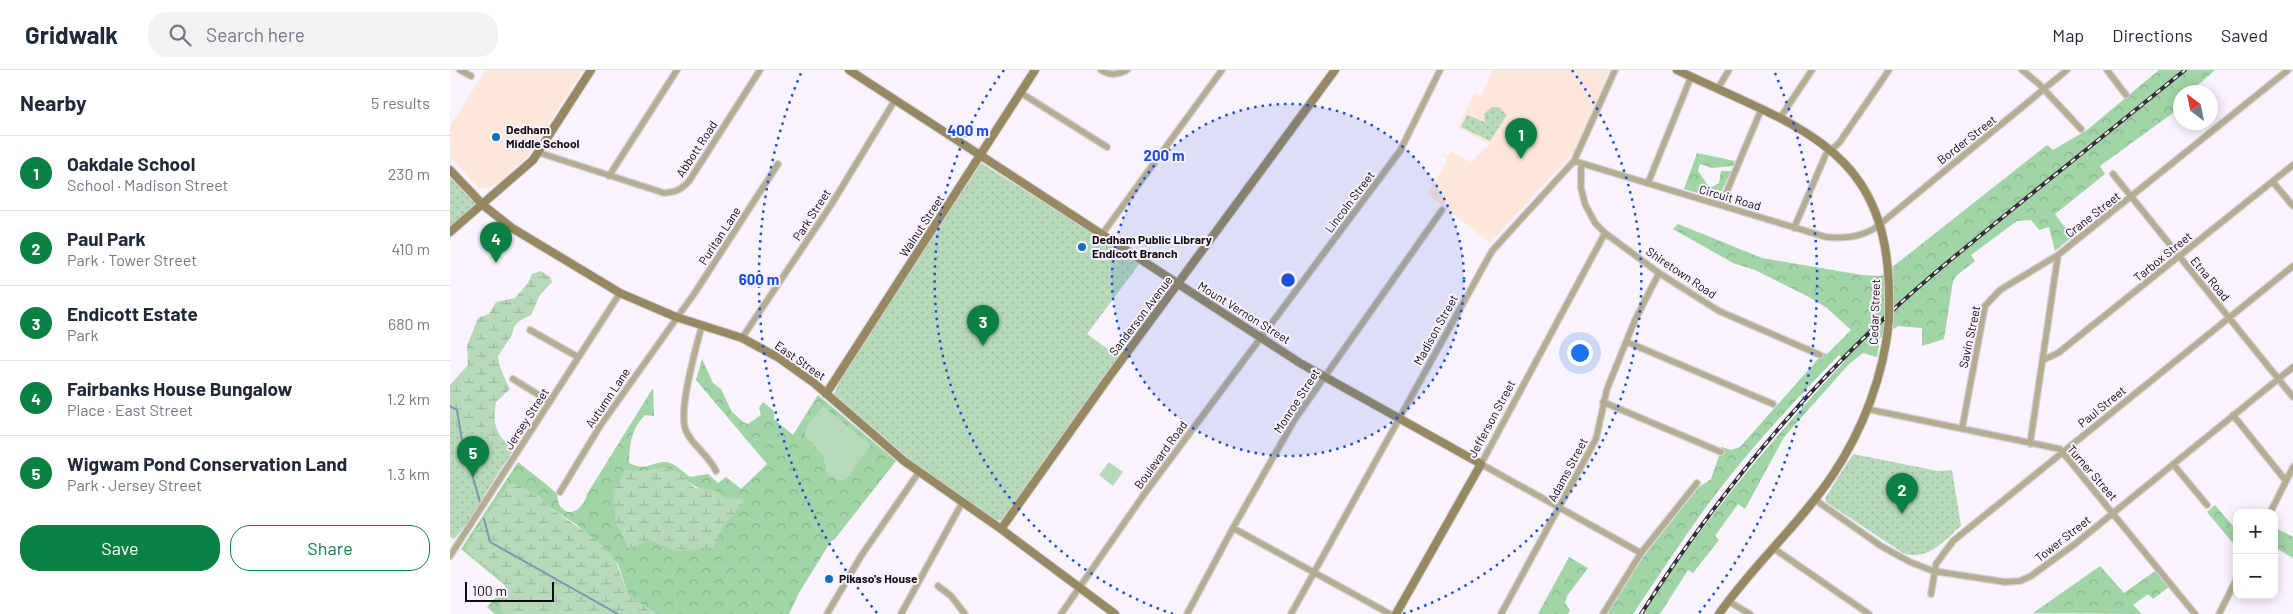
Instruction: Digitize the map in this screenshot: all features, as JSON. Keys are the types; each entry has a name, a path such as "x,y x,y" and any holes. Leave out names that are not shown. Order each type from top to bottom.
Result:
{"street":[{"path":"460,70 471,76"},
{"path":"450,232 522,172 540,153 591,70"},
{"path":"609,176 677,70"},
{"name":"Abbott Road","path":"540,153 664,193 682,189 760,70"},
{"name":"Mount Vernon Street","path":"849,70 858,72 895,100 1324,377 1641,552"},
{"name":"Walnut Street","path":"826,394 1036,70"},
{"path":"1100,70 1111,75 1127,70"},
{"path":"1103,233 1222,70"},
{"name":"Sanderson Avenue","path":"1001,529 1109,378 1335,70"},
{"name":"Lincoln Street","path":"1262,337 1400,150 1440,70"},
{"name":"Madison Street","path":"1291,614 1492,250 1574,160 1615,70"},
{"name":"Cedar Street","path":"1677,70 1804,130 1831,149 1849,167 1862,184 1879,225 1887,265 1889,320 1881,367 1867,409 1832,476 1719,614"},
{"path":"1718,88 1729,70"},
{"path":"1780,118 1812,70"},
{"path":"1794,228 1818,171 1831,149 1839,143 1889,70"},
{"path":"2022,70 2045,90 2081,129"},
{"name":"Border Street","path":"1879,225 1915,193 2045,90 2067,70"},
{"path":"2108,70 2126,95"},
{"name":"Crane Street","path":"2058,255 2132,198 2288,70"},
{"path":"1648,183 1691,77"},
{"path":"1021,93 1107,147"},
{"name":"Park Street","path":"742,338 831,205 895,100"},
{"path":"1721,205 1762,110"},
{"name":"Circuit Road","path":"1574,160 1794,228 1836,238 1859,235 1871,231 1879,225"},
{"name":"Shiretown Road","path":"1581,163 1581,188 1585,204 1595,223 1605,233 1659,272 1719,311 1820,355"},
{"name":"Puritan Lane","path":"676,317 696,291 778,164"},
{"name":"Tarbox Street","path":"2043,360 2058,354 2293,165"},
{"name":"East Street","path":"450,170 483,205 534,244 620,293 676,317 742,338 779,358 826,394 919,472 1001,529 1115,614"},
{"name":"Etna Road","path":"2113,174 2293,397"},
{"path":"2273,182 2293,206"},
{"name":"Monroe Street","path":"1187,614 1295,419 1442,210"},
{"name":"Jefferson Street","path":"1396,614 1481,464 1605,233"},
{"path":"2030,444 2058,255"},
{"name":"Savin Street","path":"1962,430 1985,306 2000,290 2058,255"},
{"name":"Paul Street","path":"1933,571 1942,553 1953,540 2293,266"},
{"name":"Adams Street","path":"1501,614 1596,439 1603,402 1635,320 1659,272"},
{"name":"Jersey Street","path":"450,556 620,293"},
{"name":"Autumn Lane","path":"560,492 600,426 676,317"},
{"path":"702,325 686,401 685,428 689,436 709,457 716,471"},
{"path":"530,330 578,357"},
{"name":"Boulevard Road","path":"1061,614 1145,493 1262,337"},
{"path":"1627,342 1774,404"},
{"name":"Tower Street","path":"1814,499 1881,546 1933,571 2005,582 2020,581 2031,576 2068,549 2293,368"},
{"path":"513,380 550,402"},
{"path":"1603,402 1721,452"},
{"name":"Turner Street","path":"1867,409 2064,452 2195,614"},
{"path":"2233,415 2286,481"},
{"path":"2173,464 2207,505"},
{"path":"2272,509 2293,467"},
{"path":"827,614 868,545 919,472"},
{"path":"1604,614 1641,552 1696,484"},
{"path":"901,614 962,503"},
{"path":"1233,528 1390,614"},
{"path":"1773,548 1869,614"},
{"path":"1931,594 1933,571"},
{"path":"938,586 958,604 965,614"},
{"path":"2219,614 2233,586"},
{"path":"1728,601 1750,614"}],"shaded area":[{"name":"Dedham Middle School","path":"486,70 583,70 528,156 497,184 483,189 475,184 450,157 450,126"},
{"path":"1493,70 1610,70 1575,151 1490,243 1427,194 1447,161 1443,153 1448,156 1451,152 1471,162 1490,144 1458,128 1474,93 1481,96"}],"green space":[{"path":"2159,70 2215,70 2198,85 2173,85 2173,113 2100,166 2105,174 2055,214 2072,237 2055,251 2049,227 2039,230 2031,220 2017,221 1971,255 1975,261 1956,276 1953,281 1944,339 1922,346 1922,328 1898,326 1880,338 1877,357 1863,353 1849,364 1784,437 1745,509 1738,504 1715,536 1719,540 1693,573 1688,570 1660,614 1643,614 1665,580 1738,483 1790,421 1845,361 1839,355 1779,419 1722,486 1687,533 1633,614 1607,614 1644,556 1699,487 1711,479 1722,447 1731,450 1740,447 1818,359 1824,353 1827,354 1851,330 1827,308 1809,297 1755,270 1733,263 1673,229 1678,224 1762,258 1862,275 1881,276 2047,145 2053,150 2087,130"},
{"path":"1492,107 1500,108 1507,115 1490,141 1461,127 1467,115 1485,122 1484,114"},
{"path":"1697,153 1735,161 1733,166 1712,168 1700,164 1698,171 1707,184 1712,187 1719,183 1721,171 1731,171 1718,199 1684,189"},
{"path":"981,163 1140,263 1087,334 1119,357 1004,519 997,521 913,462 834,394 841,378"},
{"path":"450,175 483,205 450,232"},
{"path":"541,271 550,277 552,282 540,295 531,315 519,321 514,327 512,335 498,356 501,369 510,389 496,402 495,420 497,430 508,444 510,453 468,522 454,539 450,537 450,385 468,365 467,346 478,318 489,314 496,302 515,298 528,283 532,274"},
{"path":"702,359 713,383 721,389 732,412 743,422 748,424 761,415 759,408 763,402 774,411 774,419 793,435 818,395 896,461 834,540 831,541 799,593 789,614 657,614 629,597 618,564 577,525 546,505 540,497 516,485 484,521 560,614 495,614 487,607 506,586 461,549 518,462 555,492 560,506 564,510 573,512 577,510 653,388 654,416 645,415 634,431 629,463 645,467 660,462 668,462 690,477 708,474 718,483 726,477 741,489 767,464 696,380","holes":["823,407 871,445 847,478 840,480 827,474 824,456 805,435 808,425","665,468 676,472 694,486 705,490 628,548 616,518 616,507 644,471"]},
{"path":"823,407 872,445 847,478 840,480 827,474 824,456 805,435 808,425"},
{"path":"450,411 458,431 466,421 512,452 456,537 450,531"},
{"path":"1853,454 1938,471 1952,470 1961,526 1935,548 1920,555 1912,555 1903,553 1826,502 1825,498"},
{"path":"1109,462 1123,472 1113,486 1099,475"},
{"path":"665,468 679,472 695,488 714,490 727,499 744,498 742,504 724,526 713,548 677,551 649,540 628,549 623,534 616,525 613,492 625,470 644,471"},
{"path":"513,483 540,497 546,505 598,541 615,559 629,597 657,614 504,614 500,605 508,594 505,586 496,575 466,550 473,535 509,484"},
{"path":"2215,505 2233,526 2233,543 2207,512"},
{"path":"2278,529 2293,537 2293,558 2278,549"},
{"path":"1569,557 1588,568 1567,596 1565,603 1570,610 1568,614 1538,614"},
{"path":"2100,566 2124,593 2155,571 2169,587 2153,599 2148,594 2133,605 2142,614 2033,613"}],"waterway":[{"path":"450,406 457,410 461,435 480,502"},
{"path":"484,519 490,542 618,614"}],"railway":[{"path":"1641,614 1721,499 1780,427 1843,359 1941,267 2185,70"}],"place":[{"name":"Dedham Middle School","path":"496,137"},
{"name":"Oakdale School","path":"1521,159"},
{"name":"Dedham Public Library Endicott Branch","path":"1082,247"},
{"name":"Fairbanks House Bungalow","path":"496,263"},
{"name":"Endicott Estate","path":"983,346"},
{"name":"Wigwam Pond Conservation Land","path":"473,477"},
{"name":"Paul Park","path":"1902,514"},
{"name":"Pikaso's House","path":"829,579"}]}
